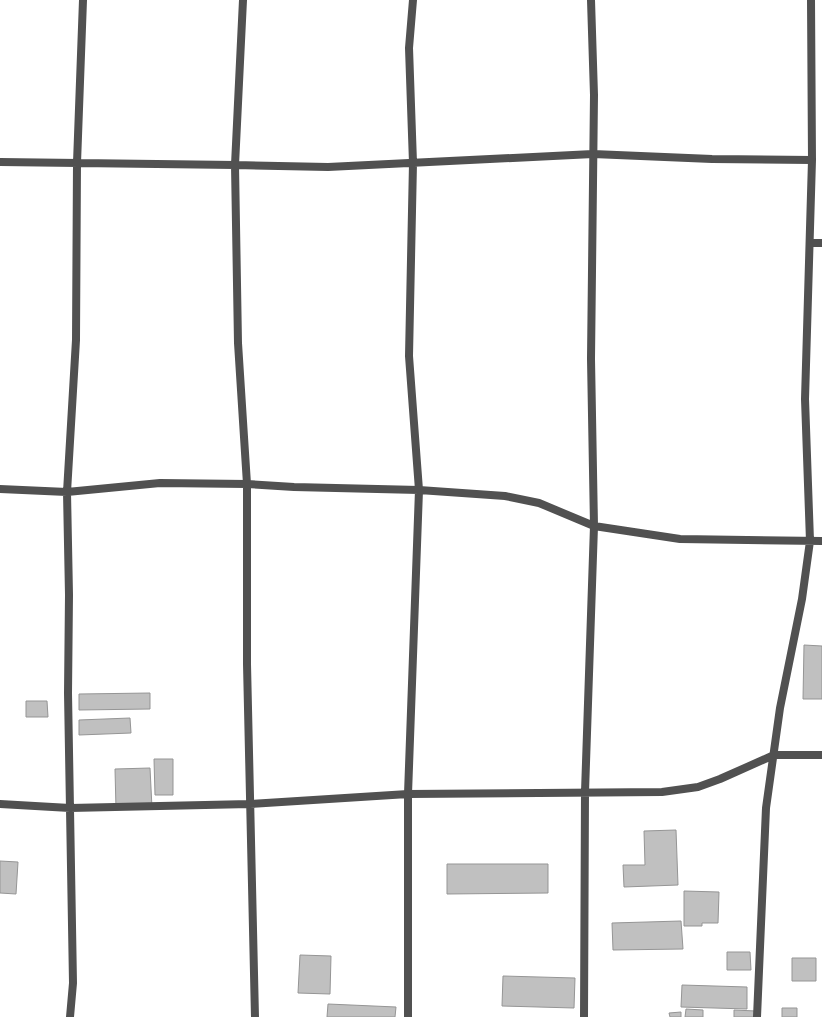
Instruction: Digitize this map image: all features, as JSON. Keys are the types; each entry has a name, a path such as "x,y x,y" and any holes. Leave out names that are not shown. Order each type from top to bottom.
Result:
{"street":[{"path":"70,1017 73,983 68,693 69,595 67,492 76,340 77,163 83,0"},
{"path":"244,0 235,165 238,343 247,484 247,664 255,1017"},
{"path":"408,1017 408,794 419,490 409,356 413,163 409,48 413,0"},
{"path":"584,1017 585,792 594,526 591,359 594,95 591,0"},
{"path":"757,1017 766,808 780,708 802,599 810,541 805,399 812,160 811,0"},
{"path":"0,162 235,165 328,168 593,154 712,159 812,160"},
{"path":"810,243 822,243"},
{"path":"0,489 67,492 160,483 247,484 294,487 419,490 504,496 538,503 594,526 680,539 822,541"},
{"path":"0,804 70,808 250,804 408,794 662,792 698,786 720,779 774,755 822,755"}],"building":[{"path":"804,645 822,646 822,699 803,699"},
{"path":"150,693 150,709 79,710 79,694"},
{"path":"26,701 47,701 48,717 26,717"},
{"path":"130,718 131,733 79,735 79,720"},
{"path":"154,759 173,759 173,795 155,795"},
{"path":"150,768 152,808 116,809 115,769"},
{"path":"676,830 678,885 624,887 623,865 645,865 644,831"},
{"path":"0,861 18,862 16,894 0,893"},
{"path":"447,864 548,864 548,893 447,894"},
{"path":"684,891 719,892 718,923 702,923 702,926 684,926"},
{"path":"681,921 683,949 613,950 612,923"},
{"path":"727,952 750,952 751,970 727,970"},
{"path":"300,955 331,956 330,994 298,993"},
{"path":"792,958 816,958 816,981 792,981"},
{"path":"503,976 575,978 574,1008 502,1006"},
{"path":"682,985 747,987 747,1009 681,1007"},
{"path":"328,1004 396,1007 395,1017 327,1017"},
{"path":"782,1008 797,1008 797,1017 782,1017"},
{"path":"686,1009 703,1010 703,1017 685,1017"},
{"path":"734,1010 756,1011 756,1017 734,1017"},
{"path":"681,1012 681,1017 670,1017 669,1013"}]}
